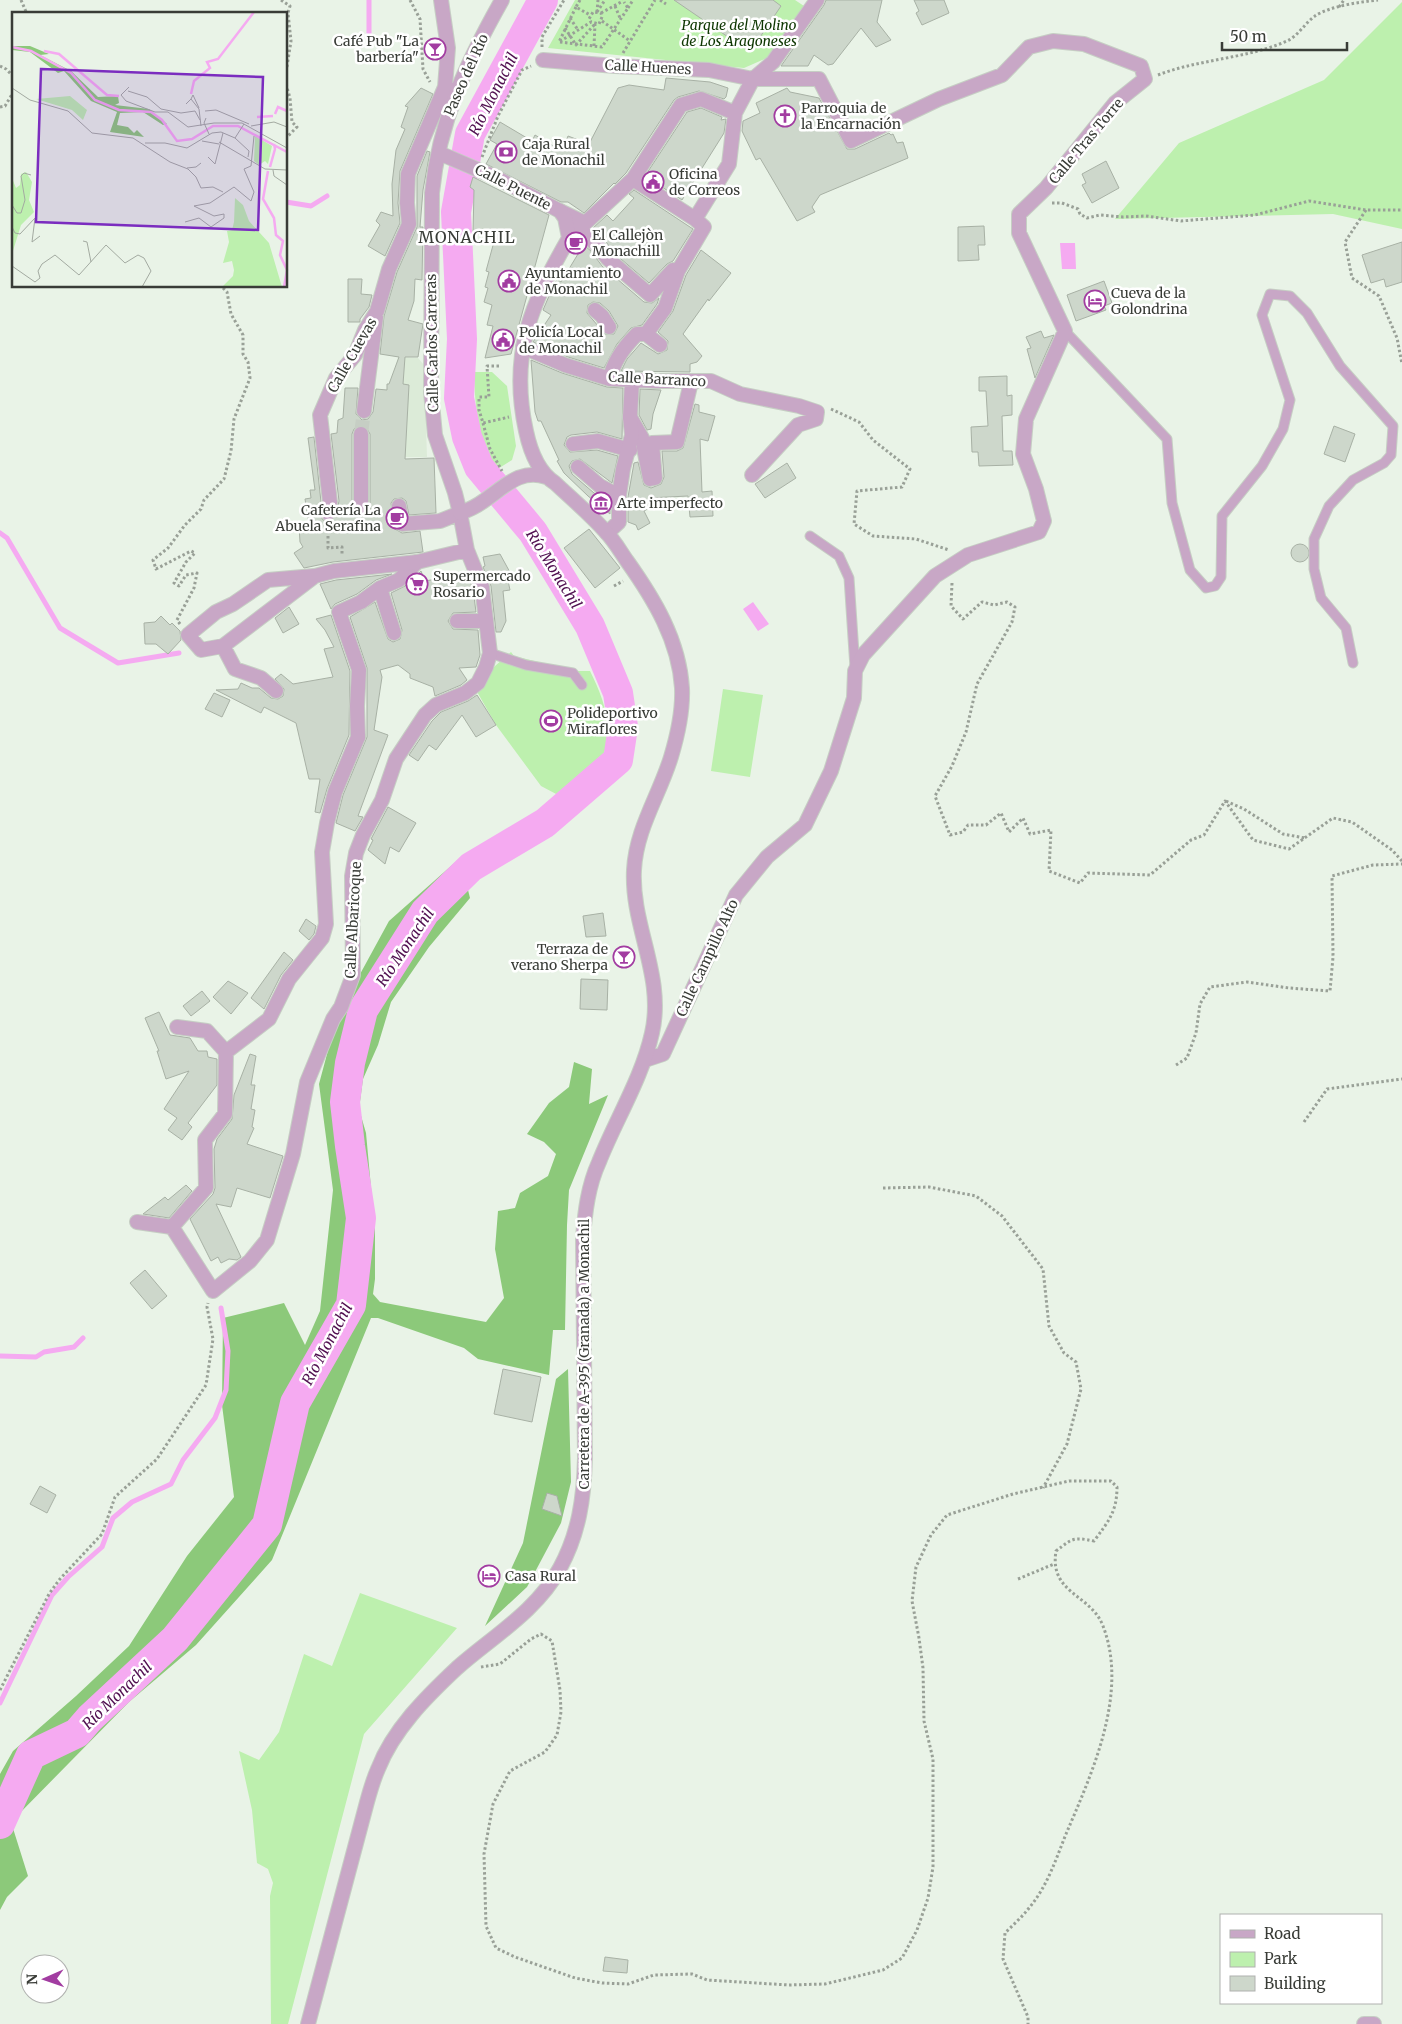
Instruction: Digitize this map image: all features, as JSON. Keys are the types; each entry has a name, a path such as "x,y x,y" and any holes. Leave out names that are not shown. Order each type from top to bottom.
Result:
{"street":[{"path":"441,0 448,48 447,61 450,89"},
{"name":"Paseo del Río","path":"445,156 445,122 450,89 502,0"},
{"path":"646,334 665,308 678,271 703,225 729,164 735,113 753,79 773,62 817,0"},
{"path":"753,79 819,79 851,141 939,100 1002,75 1029,47 1053,41 1084,44 1141,66 1145,79"},
{"name":"Calle Huenes","path":"543,60 614,66 709,70 753,79"},
{"name":"Calle Tras Torre","path":"1065,331 1019,232 1019,214 1046,188 1115,102 1145,79"},
{"name":"Calle Cuevas","path":"328,513 330,502 320,415 336,378 354,355 365,330 377,311 389,270 409,224 407,203 408,174 450,89"},
{"path":"546,477 530,450 519,390 526,328 536,300 578,230 633,179 681,105 701,99 735,113"},
{"name":"Calle Puente","path":"445,156 475,168 560,211 578,230"},
{"name":"Calle Carlos Carreras","path":"445,156 432,193 431,392 435,435 460,513"},
{"path":"633,179 703,225"},
{"path":"560,211 578,230 597,245 608,259 650,296 673,270 678,271"},
{"path":"595,310 602,316 609,328"},
{"path":"364,411 377,311"},
{"name":"Calle Campillo Alto","path":"645,1060 663,1054 736,895 767,857 805,825 831,771 854,698 855,671 863,655 935,576 968,555 1039,532 1044,521 1036,490 1023,454 1026,419 1065,331"},
{"path":"610,379 612,366 628,342 637,334 646,334 660,345"},
{"name":"Calle Barranco","path":"523,346 565,365 610,379 711,381 740,394 799,406 817,412 816,420"},
{"path":"607,533 619,522 619,496 623,469 630,450 632,435 630,417 632,380"},
{"path":"630,417 642,438 650,479 655,478 652,443 677,442 690,382"},
{"path":"752,475 798,425 816,420"},
{"path":"361,434 361,510"},
{"path":"573,444 598,441 630,450"},
{"path":"511,482 530,450"},
{"path":"578,467 600,486 619,496"},
{"path":"399,506 402,524 440,521 483,502 511,482 531,474 546,477"},
{"name":"Carretera de A-395 (Granada) a Monachil","path":"308,2024 367,1802 378,1768 406,1721 458,1668 526,1611 546,1590 560,1570 571,1545 579,1522 584,1492 583,1238 585,1210 598,1163 645,1060 653,1031 656,1004 654,977 635,900 634,872 636,848 643,823 671,757 682,690 680,667 674,644 662,616 645,586 607,533 590,515 546,477"},
{"name":"Calle Albaricoque","path":"213,1291 250,1261 267,1240 293,1154 307,1082 333,1019 341,1007 353,975 352,876 356,853 382,800 396,759 425,714 436,706 465,693 478,683 486,667 490,653 482,587 466,550 460,513"},
{"path":"321,574 223,646 200,650 188,635 216,612 233,604 268,580 417,562 466,550"},
{"path":"226,1052 270,1019 289,979 322,938 326,924 322,852 326,823 358,737 359,670 339,612 361,602 380,588 399,580 417,562"},
{"path":"380,588 394,632"},
{"path":"457,621 486,621"},
{"path":"223,646 235,669 262,678 276,691"},
{"path":"172,1227 206,1188 205,1140 225,1114 226,1052 207,1031 177,1027"},
{"path":"137,1222 172,1227 213,1291"},
{"path":"1364,2024 1374,2024"}],"lane":[{"path":"1065,331 1167,439 1172,503 1190,570 1206,588 1215,586 1221,577 1222,516 1262,466 1283,429 1290,400 1262,314 1270,294 1290,296 1307,312 1340,366 1393,426 1391,454 1384,463 1353,480 1329,506 1314,539 1314,569 1321,598 1346,628 1353,663"},
{"path":"810,536 840,556 849,578 855,671"},
{"path":"490,653 526,665 573,672 582,684"}],"path":[{"path":"21,0 26,12"},
{"path":"281,0 290,6 288,13 291,41 288,60"},
{"path":"410,0 420,19 423,69 430,83 442,63 447,61"},
{"path":"488,161 481,158 498,116 522,70 543,60 542,37 564,0"},
{"path":"559,42 580,0"},
{"path":"598,0 602,21 630,41"},
{"path":"599,13 605,0"},
{"path":"559,42 602,47 633,0"},
{"path":"614,66 655,0"},
{"path":"660,0 666,4"},
{"path":"1338,8 1344,0"},
{"path":"1145,79 1179,67 1259,50 1289,40 1316,16 1354,2 1378,0"},
{"path":"576,6 590,15 599,13 623,1 628,8"},
{"path":"615,6 621,19"},
{"path":"590,15 589,18 593,23 594,46"},
{"path":"570,17 578,30"},
{"path":"559,42 578,30 593,23 599,24 602,21"},
{"path":"576,45 593,23"},
{"path":"565,28 576,45"},
{"path":"0,66 12,75"},
{"path":"288,91 292,122 297,127 288,136"},
{"path":"0,107 5,106 12,94"},
{"path":"1034,200 1043,204 1062,203 1078,209 1080,214 1087,218 1100,215 1146,216 1181,221 1255,215 1310,201 1366,210 1402,210"},
{"path":"1366,210 1346,242 1352,278 1380,296 1397,338 1402,364"},
{"path":"188,635 177,620 194,588 197,573 186,574 179,586 174,583 186,562 195,554 191,551 156,569 153,560 168,548 185,525 202,509 204,500 224,479 231,451 234,419 250,378 248,362 243,354 243,335 231,314 227,292 223,288"},
{"path":"500,366 487,366 489,397 479,398 490,449 500,468"},
{"path":"816,420 830,408 858,422 873,440 910,469 902,487 857,491 854,524 873,536 916,540 968,555"},
{"path":"483,423 512,417"},
{"path":"321,574 326,559 342,558 342,548 328,548 328,513"},
{"path":"956,577 952,584 951,606 963,619 982,602 994,605 1007,602 1015,607 1012,622 977,684 966,732 952,766 935,796 950,835 963,832 968,825 986,825 1001,813 1009,832 1023,818 1030,834 1051,830 1049,871 1080,883 1088,873 1150,875 1191,840 1204,836 1225,801"},
{"path":"614,586 624,580"},
{"path":"1225,801 1253,840 1289,849 1333,818 1352,822 1392,850 1402,862"},
{"path":"1225,801 1244,810 1283,834 1305,838"},
{"path":"1176,1065 1187,1058 1196,1032 1200,1004 1210,987 1247,982 1330,991 1333,957 1332,876 1373,865 1402,862"},
{"path":"1304,1122 1327,1089 1402,1079"},
{"path":"883,1188 929,1187 976,1196 1002,1216 1044,1269 1049,1326 1064,1353 1076,1362 1081,1389 1067,1444 1042,1488"},
{"path":"0,1690 48,1594 102,1534 115,1496 157,1459 206,1384 213,1339 207,1307 213,1291"},
{"path":"470,1658 481,1667 500,1664 541,1634 552,1641 560,1690 561,1712 557,1736 545,1752 510,1771 493,1804 484,1854 486,1926 496,1948 515,1957 575,1978 602,1983 628,1984 654,1975 692,1974 707,1980 790,1985 825,1984 883,1970 902,1958 917,1930 928,1898 933,1867 933,1759 924,1721 922,1660 912,1601 916,1567 931,1535 947,1515 1013,1494 1069,1481 1111,1481 1117,1487 1116,1508 1094,1541 1077,1538 1066,1544 1056,1551 1054,1564 1058,1578 1092,1609 1103,1625 1110,1652 1111,1682 1108,1716 1100,1747 1046,1883 1030,1908 1005,1932 1003,1959 1028,2018 1028,2024"},
{"path":"1018,1579 1054,1564"}],"shaded area":[{"path":"1060,243 1075,243 1076,269 1062,269"},
{"path":"398,357 418,358 424,365 427,457 384,457 387,384 391,384"},
{"path":"753,602 769,624 758,631 743,609"}],"green space":[{"name":"Parque del Molino de Los Aragoneses","path":"575,0 795,0 804,6 769,57 744,68 548,48"},
{"path":"1402,2 1402,229 1333,214 1115,219 1179,143 1324,80"},
{"path":"474,372 492,372 507,386 516,446 512,460 496,470 481,435 475,398"},
{"name":"Polideportivo Miraflores","path":"511,652 514,656 575,671 590,671 603,703 608,727 605,750 600,761 558,795 541,786 496,725 476,690 495,666"},
{"path":"723,689 763,695 750,777 711,771"},
{"path":"460,858 470,898 429,947 391,1002 378,1045 363,1079 359,1109 366,1133 375,1231 375,1279 373,1294 380,1302 486,1322 504,1298 495,1249 498,1211 515,1208 520,1193 548,1176 556,1154 544,1142 527,1134 549,1103 569,1087 574,1062 592,1069 589,1104 608,1095 569,1190 565,1330 553,1330 549,1375 478,1359 464,1348 378,1318 371,1318 272,1560 196,1645 129,1702 11,1822 28,1876 7,1897 0,1910 0,1774 13,1751 76,1696 129,1646 187,1556 234,1497 222,1405 223,1318 284,1303 305,1345 320,1311 333,1190 319,1084 334,1028 353,987 389,921"},
{"path":"568,1369 571,1482 561,1523 527,1587 485,1626 523,1543 556,1379"},
{"path":"360,1593 457,1628 364,1734 288,2024 271,2024 270,1896 273,1883 268,1869 257,1863 252,1810 239,1751 259,1760 279,1732 304,1654 332,1666"}],"building":[{"path":"674,0 773,0 781,6 750,52"},
{"path":"826,0 882,0 877,22 891,40 876,47 861,28 833,64 828,65 814,55 808,66 781,66 824,5"},
{"path":"914,0 944,0 949,13 922,25 916,13 919,11"},
{"path":"666,78 710,82 728,88 726,97 724,99 699,91 674,100 626,173 584,213 568,202 561,202 486,164 497,144 490,140 500,122 532,141 535,135 562,151 568,136 589,144 618,88 629,85 664,90"},
{"path":"421,88 433,94 400,171 398,203 400,223 385,256 368,246 380,225 376,221 381,212 393,216 392,184 396,150 405,129 401,127 408,107 405,106"},
{"path":"787,88 790,92 819,98 847,149 855,149 889,133 893,134 897,143 903,142 908,158 820,195 812,207 815,212 797,221 760,158 756,160 742,131 743,121 760,113 756,103"},
{"path":"701,108 722,117 721,120 726,119 724,133 682,200 645,176 687,112"},
{"path":"427,151 430,152 423,190 420,227 423,227 422,280 415,279 414,301 408,320 423,324 418,357 405,357 403,384 409,385 405,459 434,458 436,513 409,515 406,501 402,498 394,499 391,503 395,529 402,533 420,531 423,552 333,562 304,568 294,553 303,547 300,542 299,526 309,525 305,499 311,498 310,490 315,490 308,438 314,437 321,502 320,515 323,520 330,521 336,515 339,501 331,434 337,433 338,420 343,418 345,388 358,388 356,414 362,420 368,419 373,412 376,389 387,390 387,384 389,384 399,357 380,354 384,316 397,272 417,227 417,176","holes":["361,425 366,427 370,434 370,509 368,514 361,518 356,516 352,509 352,434 354,429"]},
{"path":"1106,161 1119,188 1092,203 1082,185 1086,183 1082,174"},
{"path":"473,177 549,215 511,354 485,358 493,326 487,325 492,305 484,302 488,288 485,287 489,272 486,271 495,238 473,233 474,190 470,187"},
{"path":"634,190 693,229 673,261 667,264 649,283 614,253 604,239 592,229 607,215 613,221 634,198 629,194"},
{"path":"984,226 985,245 978,245 979,260 958,261 958,227"},
{"path":"579,241 591,251 602,266 644,302 652,303 659,298 657,304 642,325 631,328 617,344 604,368 568,357 533,342 551,315 543,310 557,279 561,282 578,254 572,250","holes":["593,302 600,303 609,311 618,326 614,334 605,334 587,313 588,305"]},
{"path":"1402,242 1402,282 1386,287 1384,279 1371,283 1362,255"},
{"path":"701,250 731,273 709,301 708,299 683,334 702,356 697,362 690,364 690,372 621,371 627,359 641,343 658,354 667,350 668,341 658,332 673,311 686,275"},
{"path":"348,279 362,279 361,294 372,295 369,307 360,319 360,322 348,322"},
{"path":"1104,281 1112,303 1104,306 1106,310 1076,321 1067,295"},
{"path":"1041,331 1044,338 1054,335 1035,378 1027,349 1031,348 1026,337"},
{"path":"531,360 562,373 607,387 623,388 622,439 597,432 571,435 567,437 564,445 570,452 597,450 618,456 612,483 580,459 572,461 569,466 572,474 594,493 610,501 610,514 564,473 557,461 559,460 535,412"},
{"path":"1007,376 1007,396 1012,395 1012,415 1002,416 1003,451 1012,451 1013,465 979,466 978,452 972,452 971,427 988,426 986,391 979,391 979,377"},
{"path":"640,389 661,390 653,414 651,429 647,430 639,415"},
{"path":"695,404 699,405 699,412 715,416 708,441 700,439 702,492 712,491 713,516 690,517 688,496 649,498 653,506 644,511 650,523 638,530 636,525 628,522 628,497 634,463 638,462 644,485 651,488 661,484 664,477 662,451 677,451 683,448"},
{"path":"1334,426 1355,434 1345,462 1324,454"},
{"path":"787,463 796,478 765,498 755,484"},
{"path":"589,529 620,568 595,588 564,548"},
{"path":"1300,544 1306,547 1309,553 1306,559 1300,562 1294,559 1291,553 1294,547"},
{"path":"500,554 512,576 507,576 510,590 503,591 506,621 501,632 496,632 491,586 483,567 485,566 483,557"},
{"path":"421,571 425,581 467,574 473,589 476,612 453,613 448,621 453,629 478,630 480,655 476,667 459,668 467,680 461,685 435,696 433,687 410,678 410,674 398,665 380,670 382,677 374,730 388,735 358,816 363,817 355,831 336,823 343,795 367,737 367,668 350,617 375,602 388,639 393,642 400,639 402,630 391,593 405,586"},
{"path":"392,574 376,580 357,594 335,604 331,609 320,584 336,580"},
{"path":"289,607 299,624 283,633 275,618"},
{"path":"331,615 350,671 349,735 327,789 320,813 315,812 320,779 309,779 296,723 264,707 261,713 216,690 238,689 241,683 252,688 259,688 271,698 278,699 283,696 284,689 275,679 281,674 293,684 333,677 324,649 334,647 325,630 316,619"},
{"path":"161,616 180,631 181,640 168,654 156,644 145,644 144,623 155,622"},
{"path":"214,693 230,700 222,717 205,709"},
{"path":"477,695 496,725 476,737 462,715 436,750 429,745 418,761 409,755 432,721 441,712 468,701"},
{"path":"388,807 416,823 399,852 390,847 385,864 368,850 373,840 371,839"},
{"path":"603,913 606,936 586,937 583,916"},
{"path":"306,919 316,926 314,934 309,940 299,931"},
{"path":"284,952 293,960 281,975 264,1009 251,998"},
{"path":"581,979 608,980 607,1010 580,1009"},
{"path":"228,981 248,993 231,1014 213,997"},
{"path":"202,991 210,1001 191,1016 183,1006"},
{"path":"159,1012 170,1035 190,1038 198,1051 207,1051 208,1057 217,1059 217,1085 188,1123 192,1127 182,1140 168,1130 177,1118 164,1109 189,1071 166,1079 157,1051 159,1051 145,1018"},
{"path":"250,1054 256,1056 251,1085 255,1085 251,1109 255,1110 252,1127 254,1128 247,1144 283,1156 270,1198 237,1188 231,1207 216,1204 241,1257 237,1260 229,1259 221,1263 218,1257 211,1261 190,1219 213,1194 215,1188 214,1149 217,1139 232,1119 234,1095"},
{"path":"186,1185 192,1191 169,1218 143,1214 165,1197 168,1200"},
{"path":"145,1270 167,1296 152,1309 130,1283"},
{"path":"503,1369 541,1377 532,1422 494,1414"},
{"path":"40,1486 56,1495 47,1513 30,1504"},
{"path":"547,1493 557,1496 562,1516 542,1509"},
{"path":"605,1957 628,1960 627,1973 603,1971"}],"waterway":[{"path":"369,0 369,37"},
{"name":"Río Monachil","path":"0,1824 31,1755 77,1733 90,1718 175,1639 267,1525 295,1403 351,1305 361,1218 345,1102 350,1063 363,1010 425,912 471,867 545,823 618,760 623,727 618,693 590,626 533,532 479,467 467,437 459,398 462,339 456,212 470,134 543,0"},
{"path":"288,202 311,206 327,196"},
{"path":"0,533 7,538 60,628 118,663 179,653"},
{"path":"0,1703 52,1595 68,1577 102,1547 113,1518 132,1502 171,1484 183,1460 215,1418 226,1390 228,1351 221,1308"},
{"path":"0,1356 36,1357 44,1352 74,1347 83,1338"}],"tunnel":[{"path":"361,434 364,411"}],"place":[{"name":"Café Pub \"La barbería\"","path":"435,49"},
{"name":"Parroquia de la Encarnación","path":"785,116"},
{"name":"Caja Rural de Monachil","path":"506,152"},
{"name":"Oficina de Correos","path":"653,182"},
{"name":"El Callejòn Monachill","path":"576,243"},
{"name":"Ayuntamiento de Monachil","path":"509,281"},
{"name":"Cueva de la Golondrina","path":"1095,301"},
{"name":"Policía Local de Monachil","path":"503,340"},
{"name":"Arte imperfecto","path":"601,503"},
{"name":"Cafetería La Abuela Serafina","path":"397,518"},
{"name":"Supermercado Rosario","path":"417,584"},
{"name":"Polideportivo Miraflores","path":"551,721"},
{"name":"Terraza de verano Sherpa","path":"624,957"},
{"name":"Casa Rural","path":"489,1576"}],"district":[{"name":"MONACHIL","path":"467,237"}]}
